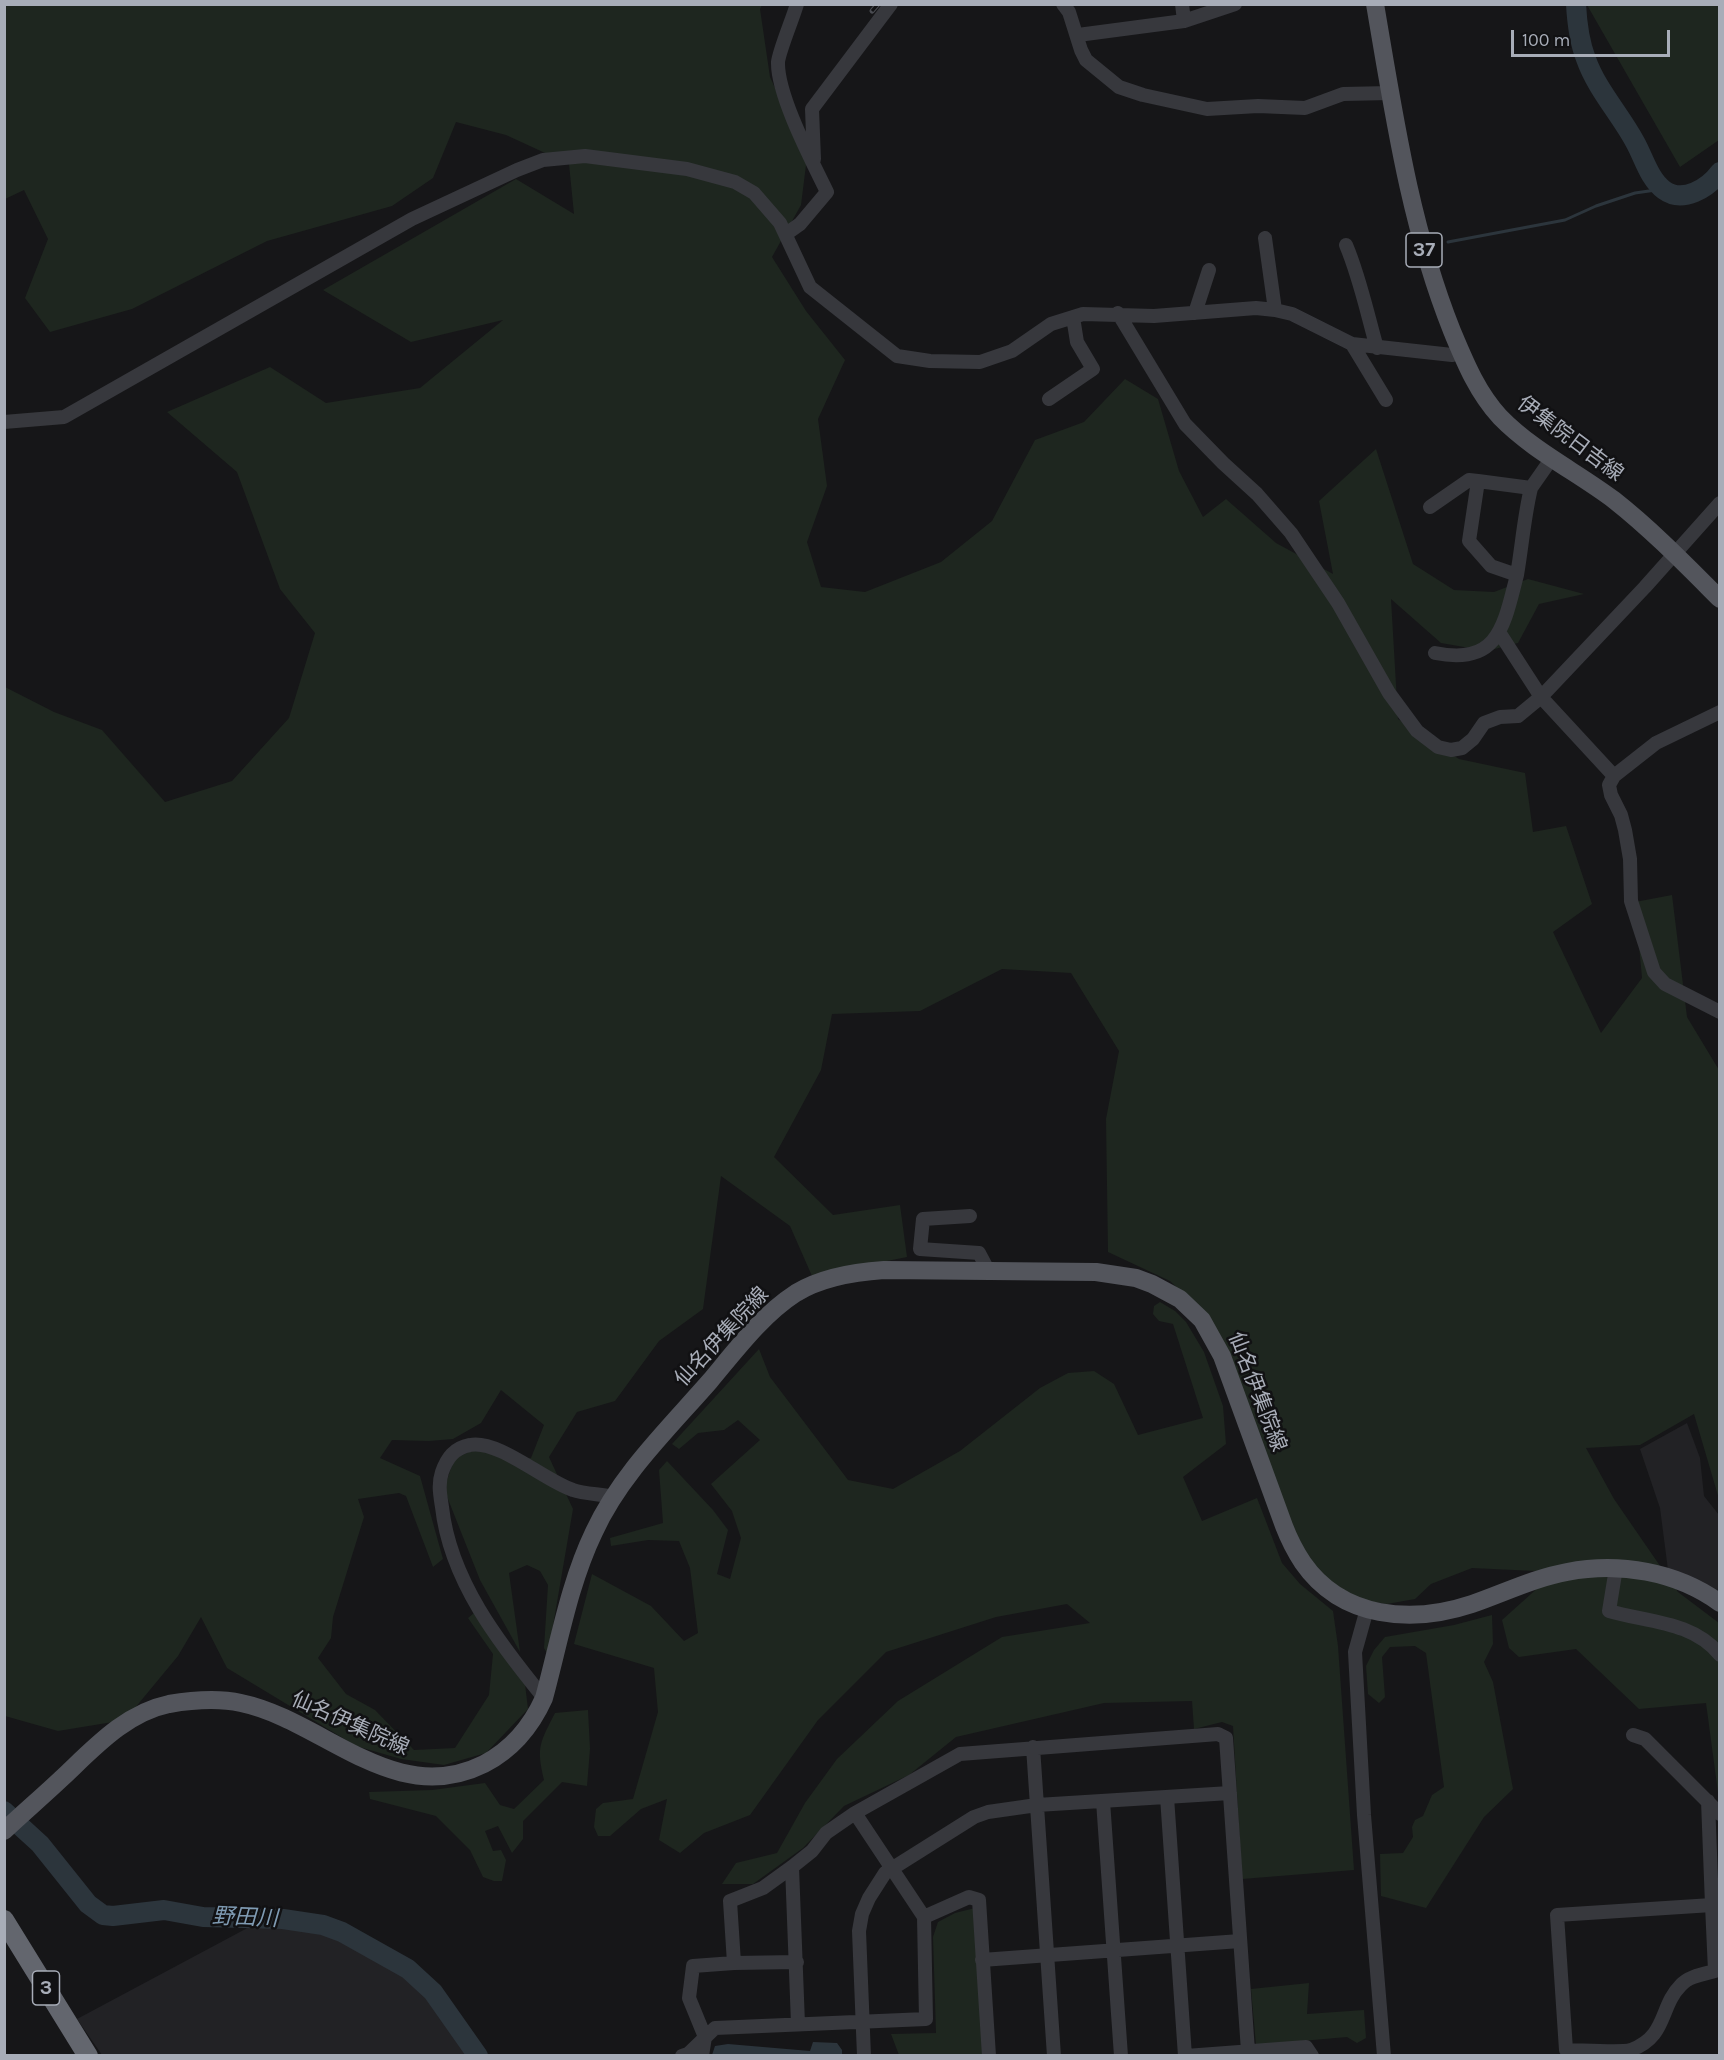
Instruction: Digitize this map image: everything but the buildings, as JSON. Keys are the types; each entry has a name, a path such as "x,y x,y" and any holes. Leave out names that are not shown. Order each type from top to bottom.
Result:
{"highway":[{"name":"3","path":"4,1920 88,2055"}],"main road":[{"name":"伊集院日吉線","path":"1375,4 1417,228 1433,278 1474,383 1484,399 1502,418 1552,458 1613,499 1675,553 1719,599"},
{"name":"仙名伊集院線","path":"6,1830 106,1738 138,1715 169,1704 203,1700 242,1703 281,1717 374,1764 405,1774 432,1777 468,1771 505,1751 528,1727 544,1698 584,1555 594,1531 614,1497 652,1447 753,1331 779,1306 798,1292 828,1279 865,1272 988,1270 1116,1274 1152,1284 1180,1299 1191,1308 1208,1329 1222,1356 1295,1551 1304,1565 1328,1588 1352,1603 1367,1609 1402,1616 1434,1613 1470,1604 1548,1576 1593,1568 1647,1572 1678,1580 1708,1594 1719,1603"}],"street":[{"path":"786,234 800,224 827,192 803,142 783,89 778,61 797,4"},
{"path":"814,165 812,109 891,4"},
{"path":"1063,4 1069,12 1086,60 1119,87 1143,95 1207,110 1258,106 1305,108 1343,94 1390,93"},
{"path":"1182,4 1184,21"},
{"path":"1078,35 1184,21 1234,4"},
{"path":"4,422 64,417 412,219 543,160 585,156 687,169 735,182 754,193 780,223 810,287 897,356 952,362 980,362 1012,351 1051,324 1083,314 1118,313 1154,316 1256,308 1293,314 1352,344 1452,355 1461,352"},
{"path":"1265,238 1275,310"},
{"path":"1347,246 1358,272 1360,288 1377,348"},
{"path":"1195,314 1209,270"},
{"path":"1118,313 1185,424 1257,494 1292,533 1338,603 1389,693 1417,731 1438,747 1451,750 1462,748 1473,739 1484,723 1500,717 1518,716 1541,697 1719,503"},
{"path":"1049,399 1093,369 1077,342 1073,317"},
{"path":"1352,344 1386,400"},
{"path":"1435,653 1450,656 1465,655 1484,649 1496,638 1504,624 1517,575 1524,516 1531,488 1552,458"},
{"path":"1430,507 1469,480 1531,488"},
{"path":"1478,481 1468,540 1491,566 1517,575"},
{"path":"1499,632 1541,697 1614,776"},
{"path":"1719,712 1656,743 1614,776 1609,785 1625,830 1630,859 1631,901 1654,972 1665,984 1719,1012"},
{"path":"970,1216 923,1219 920,1249 980,1253 988,1270"},
{"path":"544,1698 518,1666 484,1617 459,1571 445,1532 439,1481 447,1459 457,1449 470,1444 482,1445 501,1451 556,1483 575,1491 614,1497"},
{"path":"1616,1568 1609,1611 1689,1631 1714,1648 1719,1655"},
{"path":"1367,1609 1355,1652 1364,1815 1384,2055"},
{"path":"734,1963 730,1901 763,1888 792,1868 812,1851 826,1833 855,1813 960,1754 1218,1734 1226,1738 1248,2051"},
{"path":"1633,1735 1645,1738 1719,1814"},
{"path":"1034,1748 1054,2055"},
{"path":"864,2055 859,1931 862,1914 879,1881 891,1869 974,1817 988,1812 1037,1805 1230,1793"},
{"path":"1167,1797 1185,2055 1306,2047 1312,2055"},
{"path":"1103,1801 1121,2055"},
{"path":"1708,1801 1717,1971 1699,1975 1682,1983 1672,1997 1662,2022 1651,2038 1630,2051 1566,2050 1557,1915 1712,1905"},
{"path":"682,2055 688,2054 715,2028 926,2019 924,1917 855,1813"},
{"path":"792,1868 798,2024"},
{"path":"924,1917 969,1897 979,1900 989,2055"},
{"path":"982,1960 1240,1941"},
{"path":"702,2055 705,2037 689,1998 693,1966 797,1962"}],"shaded area":[{"path":"5,5 762,5 760,9 770,77 807,157 801,205 772,257 806,311 845,360 818,419 827,486 807,542 821,587 865,592 941,562 992,521 1035,440 1084,422 1125,379 1158,399 1179,471 1203,517 1226,499 1276,543 1333,574 1319,501 1376,449 1413,564 1454,590 1494,592 1528,579 1584,594 1539,604 1518,643 1487,651 1441,643 1391,599 1398,719 1459,759 1525,773 1533,832 1566,826 1592,904 1553,932 1601,1033 1642,978 1635,902 1672,895 1687,1017 1719,1070 1719,1499 1694,1414 1640,1445 1586,1448 1614,1499 1678,1592 1719,1623 1719,1800 1706,1703 1639,1709 1576,1649 1519,1657 1509,1648 1502,1620 1541,1585 1535,1571 1472,1568 1431,1584 1415,1599 1387,1604 1360,1600 1325,1578 1300,1549 1200,1310 1170,1281 1108,1252 1106,1119 1119,1051 1071,973 1002,969 920,1011 832,1014 821,1070 774,1157 833,1215 900,1205 907,1257 812,1276 790,1226 721,1176 703,1309 659,1341 615,1401 577,1412 549,1457 573,1509 548,1655 544,1648 548,1585 540,1571 527,1565 509,1573 520,1652 480,1580 444,1489 454,1459 473,1450 507,1460 531,1458 544,1425 501,1390 481,1423 453,1439 392,1440 380,1458 420,1476 443,1559 433,1567 406,1496 399,1493 358,1499 364,1517 333,1617 331,1638 318,1658 346,1694 375,1710 414,1750 455,1748 489,1695 493,1654 468,1618 474,1613 525,1684 528,1709 486,1753 444,1765 401,1759 356,1746 227,1668 201,1617 178,1656 125,1720 58,1731 5,1716 5,687 54,712 102,730 165,802 232,781 289,718 315,633 280,589 237,472 167,412 270,367 326,403 420,388 503,320 411,342 323,290 516,179 574,214 569,164 506,135 456,122 433,178 392,206 267,241 132,309 50,332 25,298 48,239 24,190 5,199"},
{"path":"1587,5 1719,5 1719,140 1680,167"},
{"path":"1160,1302 1175,1311 1186,1322 1204,1352 1223,1406 1226,1444 1183,1477 1202,1521 1257,1498 1282,1563 1300,1584 1333,1611 1338,1646 1354,1870 1242,1879 1233,1726 1222,1722 1194,1729 1192,1701 1104,1703 956,1737 909,1775 844,1806 803,1848 753,1884 722,1884 736,1863 777,1853 805,1803 837,1759 898,1701 1002,1637 1090,1623 1067,1604 996,1617 886,1652 818,1720 750,1815 704,1833 680,1853 659,1840 667,1799 641,1809 610,1836 598,1836 594,1827 596,1809 603,1803 633,1799 658,1712 654,1668 574,1644 592,1574 651,1606 684,1641 698,1633 690,1568 679,1541 648,1540 611,1546 610,1538 663,1523 659,1470 667,1461 713,1510 728,1530 717,1574 730,1579 741,1538 732,1511 711,1484 760,1440 738,1420 724,1430 698,1433 679,1449 672,1444 759,1349 770,1377 848,1480 893,1489 960,1451 1040,1388 1068,1373 1094,1371 1114,1384 1138,1435 1203,1418 1173,1324 1159,1321 1153,1314 1154,1306"},
{"path":"1687,1423 1700,1458 1704,1496 1719,1515 1720,1579 1717,1593 1668,1570 1660,1508 1640,1449"},
{"path":"1492,1615 1493,1644 1484,1662 1493,1682 1513,1789 1484,1817 1426,1908 1381,1896 1380,1854 1403,1853 1413,1837 1412,1827 1415,1820 1423,1816 1432,1795 1444,1787 1426,1653 1415,1646 1390,1647 1382,1657 1385,1697 1379,1703 1368,1694 1366,1666 1374,1650 1385,1637 1454,1625"},
{"path":"588,1710 590,1749 587,1786 562,1782 523,1821 523,1839 512,1853 498,1826 485,1831 493,1851 501,1850 506,1860 502,1881 483,1877 470,1850 436,1816 370,1799 369,1792 432,1790 485,1783 500,1805 514,1809 544,1780 540,1759 541,1745 555,1713"},
{"path":"975,1908 984,2055 899,2055 891,2034 936,2033 933,1937 938,1922 955,1913"},
{"path":"269,1922 333,1937 353,1945 411,1979 429,1997 469,2055 102,2055 77,2019 253,1925"},
{"path":"1309,1983 1307,2014 1364,2010 1366,2038 1357,2043 1347,2037 1256,2045 1251,1989"},
{"path":"813,2042 837,2043 842,2050 842,2055 712,2055 715,2046 728,2044 810,2051"}],"waterway":[{"path":"1576,4 1580,39 1591,70 1659,185 1671,194 1687,195 1709,184 1720,172"},
{"path":"1448,242 1565,220 1596,206 1635,193 1663,189"},
{"name":"野田川","path":"4,1811 40,1844 88,1904 103,1915 113,1916 164,1910 203,1917 283,1919 323,1925 342,1932 408,1969 433,1992 478,2056"}],"railway":[{"path":"872,11 878,4"}]}
